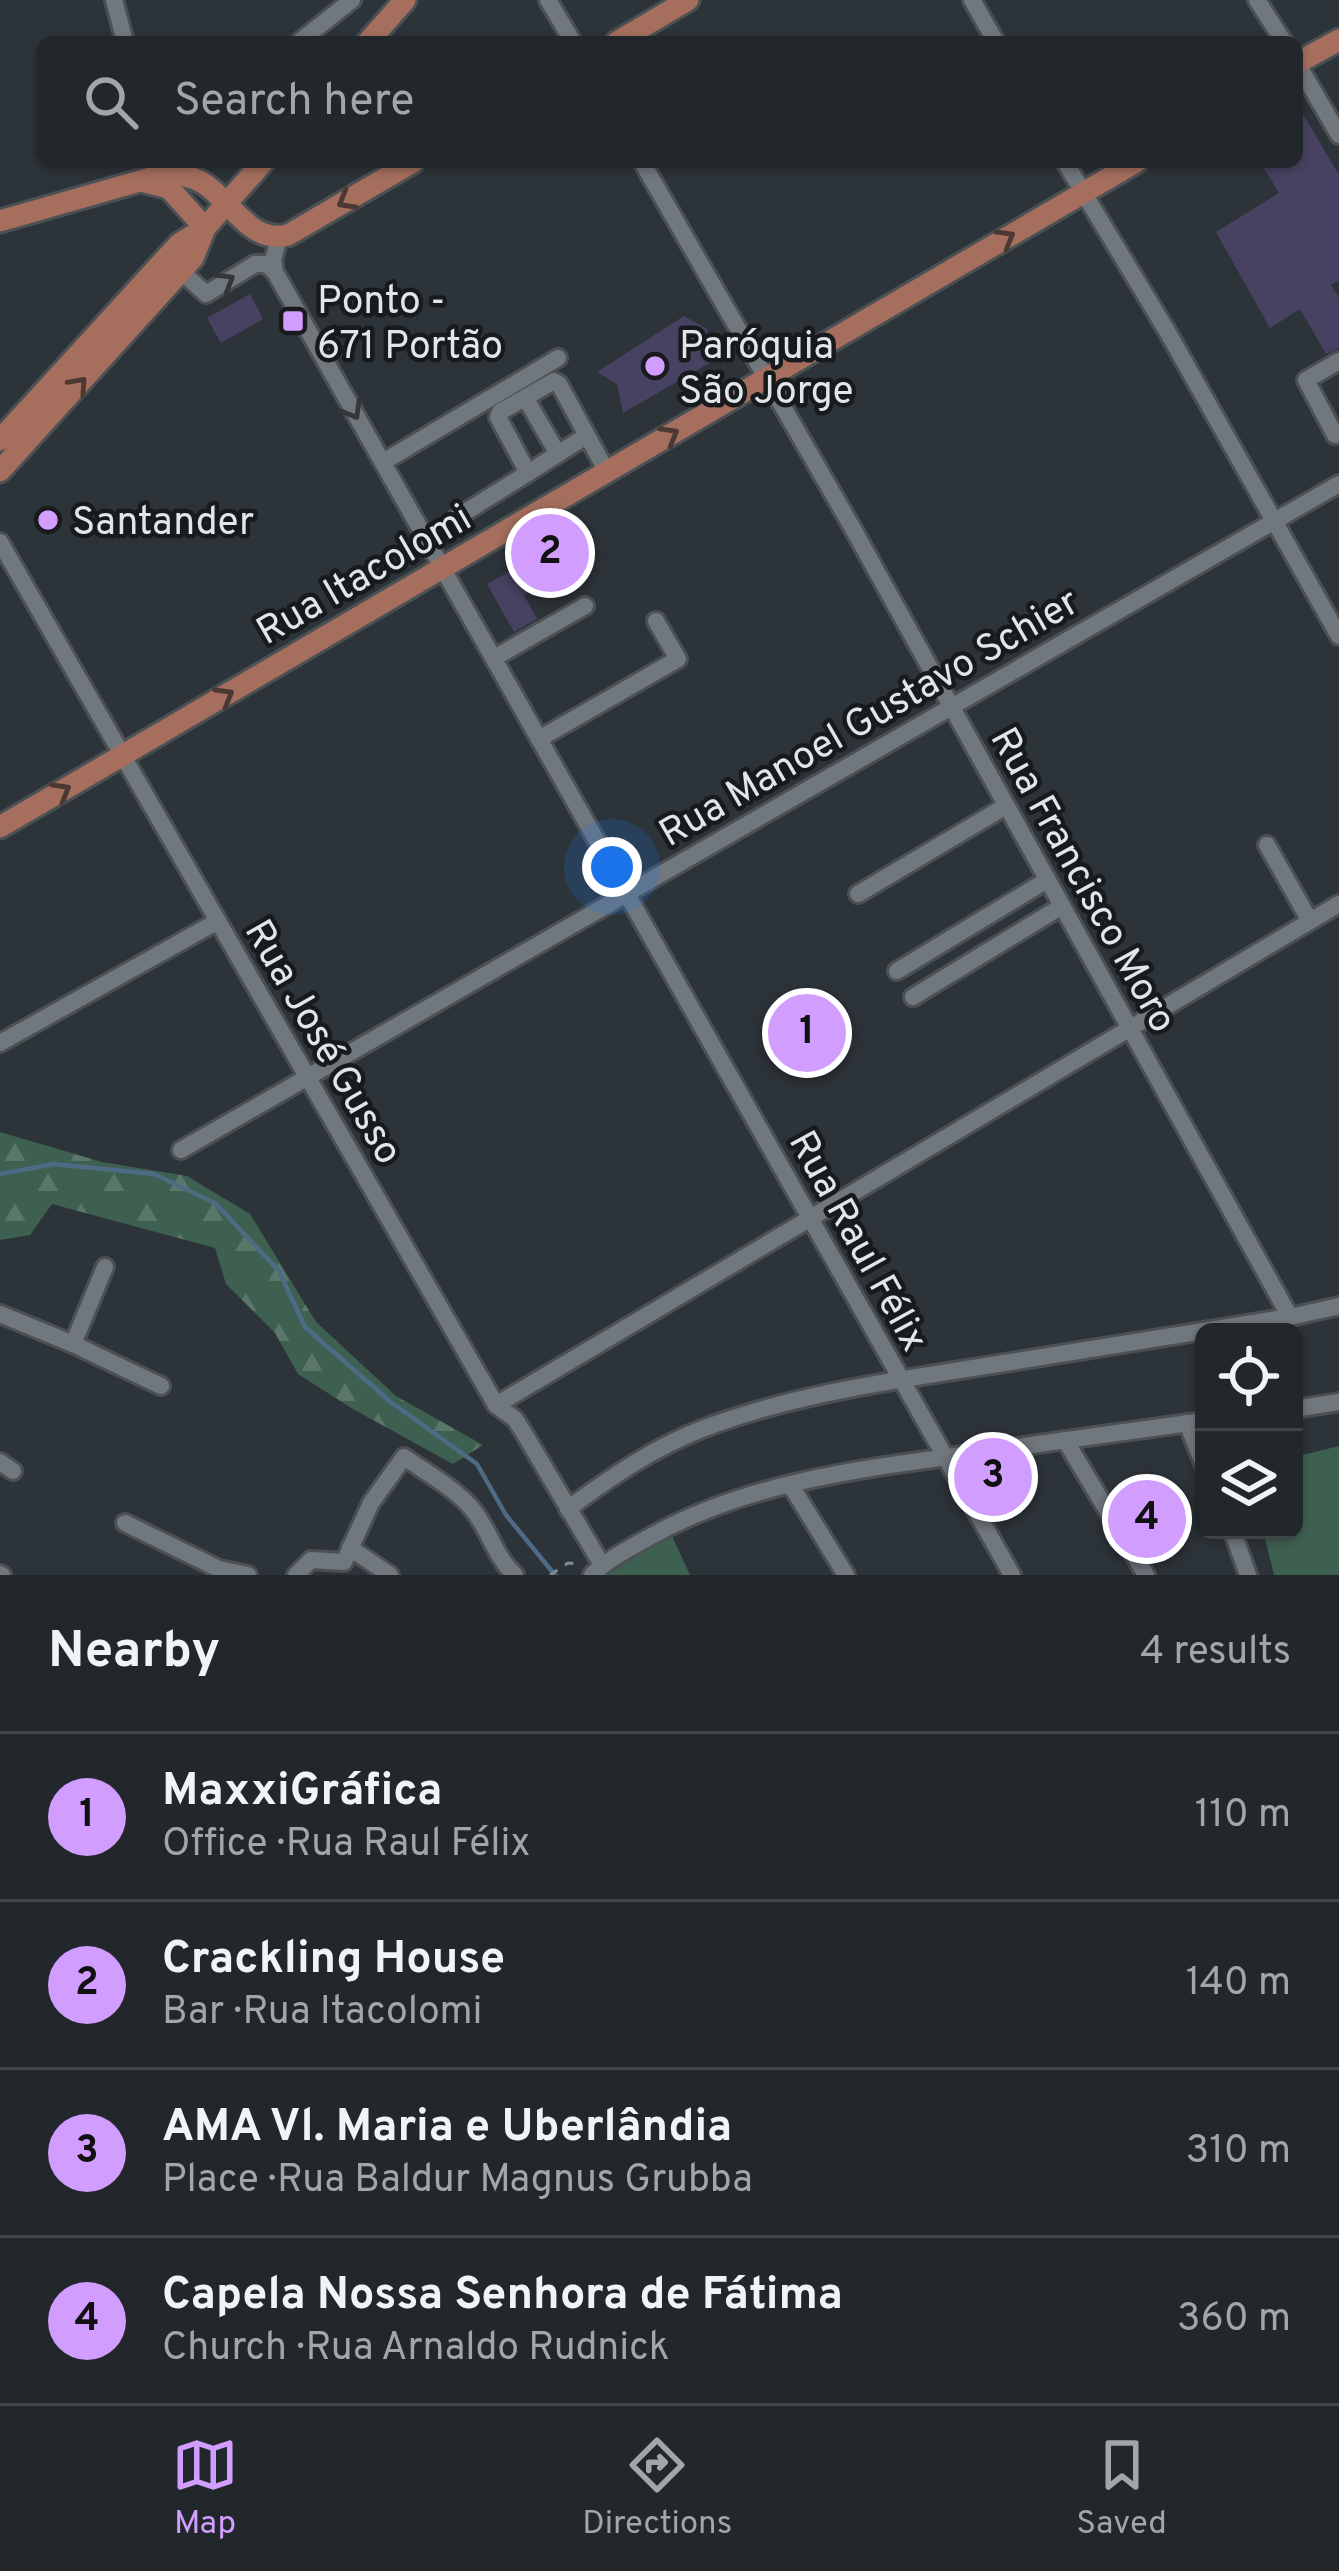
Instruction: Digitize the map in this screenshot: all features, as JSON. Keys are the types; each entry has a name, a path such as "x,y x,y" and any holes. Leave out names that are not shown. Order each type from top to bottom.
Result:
{"main road":[{"path":"373,36 405,0"},
{"path":"627,36 688,0"},
{"path":"1303,60 1339,40"},
{"path":"139,183 160,168 194,178 257,232 279,238 403,168"},
{"path":"0,471 193,258 205,228 258,168"},
{"name":"Rua Itacolomi","path":"0,827 1126,168"},
{"path":"0,221 154,183 169,188 205,228"},
{"path":"0,440 179,244 205,228"}],"street":[{"path":"114,0 123,36"},
{"path":"307,36 352,0"},
{"path":"548,0 569,36"},
{"path":"972,0 993,36"},
{"path":"1258,0 1280,36"},
{"path":"1303,73 1339,135"},
{"name":"Rua Francisco Moro","path":"645,168 1289,1317"},
{"path":"1068,168 1167,331 1339,636"},
{"path":"275,272 279,238"},
{"path":"181,271 206,294 255,264 266,264 275,272"},
{"name":"Rua Raul Félix","path":"275,272 1012,1575"},
{"path":"383,462 558,358"},
{"path":"1339,361 1306,380 1328,424 1335,435 1339,433"},
{"path":"528,473 498,417 554,381 607,472"},
{"path":"526,399 558,454"},
{"path":"456,518 586,436"},
{"name":"Rua Manoel Gustavo Schier","path":"181,1150 1339,484"},
{"name":"Rua José Gusso","path":"0,542 496,1405 524,1432 597,1570"},
{"path":"494,658 585,606"},
{"path":"539,740 678,658 656,621"},
{"path":"858,894 1006,806"},
{"path":"1267,844 1310,921"},
{"path":"896,971 1047,880"},
{"path":"496,1405 1339,904"},
{"path":"913,997 1061,906"},
{"path":"0,1043 218,921"},
{"path":"73,1344 105,1267"},
{"path":"568,1509 630,1465 700,1430 778,1406 902,1380 1339,1306"},
{"path":"0,1314 161,1386"},
{"path":"1303,1407 1339,1402"},
{"path":"597,1570 654,1534 766,1489 945,1457 1195,1422"},
{"path":"1065,1440 1145,1575"},
{"path":"296,1575 310,1560 344,1562 371,1503 404,1457 465,1501 515,1575"},
{"path":"790,1484 846,1575"},
{"path":"124,1523 219,1569 248,1575"},
{"path":"1235,1539 1248,1575"},
{"path":"350,1548 390,1575"}],"path":[{"path":"550,1575 559,1568"}],"green space":[{"path":"0,1132 102,1162 187,1176 250,1214 316,1322 396,1396 483,1445 453,1464 298,1374 275,1333 226,1284 215,1248 52,1204 30,1235 0,1240"},
{"path":"1339,1446 1339,1575 1274,1575 1265,1539 1303,1539 1303,1455"},
{"path":"672,1536 690,1575 604,1575 638,1553"}],"building":[{"path":"1303,114 1339,175 1339,280 1331,285 1339,298 1339,348 1326,354 1300,309 1270,328 1216,232 1279,193 1264,168 1303,168"},
{"path":"250,294 263,319 221,343 207,318"},
{"name":"Paróquia São Jorge","path":"684,316 707,329 713,361 623,413 617,384 597,372"},
{"path":"555,546 570,568 524,595 537,619 514,632 487,584"},
{"path":"1009,1465 1013,1484 977,1486 971,1469"},
{"path":"1163,1508 1171,1523 1134,1530 1125,1515"}],"waterway":[{"path":"0,1174 54,1164 154,1174 215,1203 279,1271 305,1327 392,1403 477,1464 506,1515 555,1575"}],"place":[{"name":"Ponto - 671 Portão","path":"293,321"},
{"name":"Paróquia São Jorge","path":"655,366"},
{"name":"Santander","path":"48,520"},
{"name":"Crackling House","path":"550,553"},
{"name":"MaxxiGráfica","path":"807,1033"},
{"name":"AMA Vl. Maria e Uberlândia","path":"993,1477"},
{"name":"Capela Nossa Senhora de Fátima","path":"1147,1519"}]}
